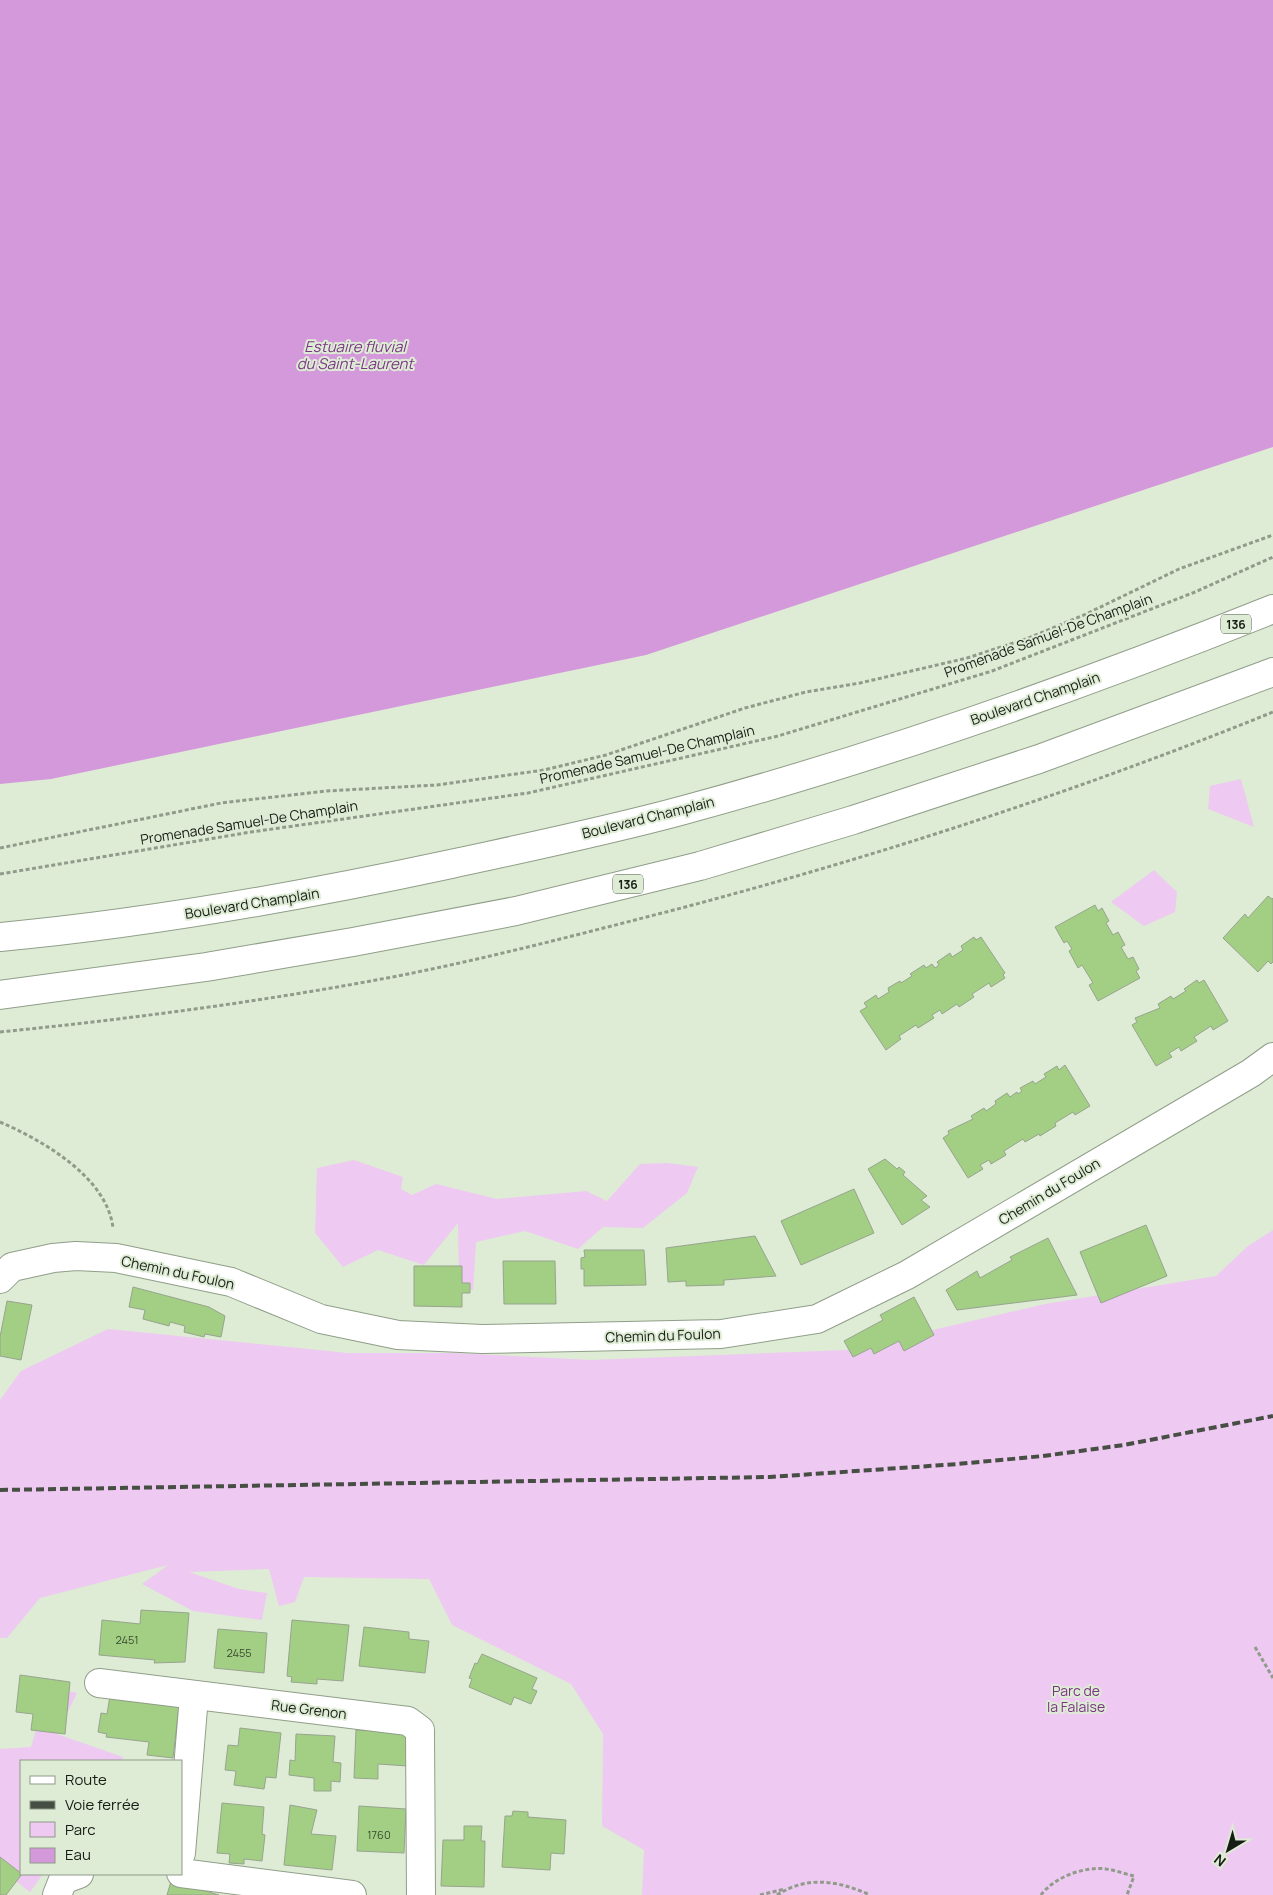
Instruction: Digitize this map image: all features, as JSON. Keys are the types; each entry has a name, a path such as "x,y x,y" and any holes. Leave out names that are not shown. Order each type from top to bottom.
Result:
{"main road":[{"name":"Boulevard Champlain","path":"0,937 181,915 325,891 683,810 863,757 1010,708 1273,610"},
{"name":"136","path":"0,995 206,967 363,940 516,911 700,866 853,820 1039,759 1273,672"},
{"name":"Chemin du Foulon","path":"0,1279 12,1267 52,1258 76,1256 116,1258 231,1282 321,1319 398,1335 482,1340 721,1334 817,1319 907,1275 1251,1073 1273,1057"},
{"name":"Rue Grenon","path":"99,1683 408,1721 420,1730 421,1895"},
{"path":"182,1841 194,1696"},
{"path":"182,1873 352,1895"},
{"path":"57,1895 63,1880 76,1875"}],"path":[{"path":"0,848 221,803 326,791 438,785 544,770 606,755 745,708 806,692 860,683 967,658 1026,639 1084,615 1179,569 1273,535"},
{"name":"Promenade Samuel-De Champlain","path":"0,874 251,832 528,793 778,736 992,671 1195,592 1273,557"},
{"path":"0,1122 27,1133 72,1163 100,1194 112,1224 116,1258"},
{"path":"1255,1647 1273,1678"},
{"path":"1041,1895 1064,1876 1082,1870 1105,1869 1134,1876 1128,1895"},
{"path":"760,1895 816,1881 846,1884 870,1895"},
{"path":"777,1895 788,1888"}],"green space":[{"path":"1241,779 1254,827 1208,809 1210,786"},
{"path":"1154,870 1177,892 1175,912 1144,926 1111,902"},
{"path":"354,1160 403,1177 401,1189 412,1195 436,1184 497,1199 586,1191 607,1201 640,1164 667,1163 698,1167 687,1193 643,1228 603,1227 578,1249 525,1231 476,1242 473,1290 459,1289 458,1223 424,1265 378,1250 343,1267 315,1233 317,1168"},
{"name":"Parc de la Falaise","path":"1273,1230 1273,1895 642,1895 644,1850 602,1826 603,1734 571,1684 452,1625 429,1579 304,1577 295,1602 279,1606 269,1569 189,1572 239,1589 267,1593 262,1620 193,1611 142,1584 168,1565 40,1598 7,1638 0,1638 0,1400 21,1371 108,1329 348,1353 454,1353 591,1360 846,1350 1045,1304 1216,1276 1248,1246"},
{"path":"49,1687 77,1693 57,1734 123,1757 122,1760 20,1760 20,1875 42,1875 30,1892 0,1869 0,1749 31,1747"}],"water":[{"name":"Estuaire fluvial du Saint-Laurent","path":"0,0 1273,0 1273,447 646,655 51,779 0,784"}],"building":[{"path":"1268,896 1273,898 1273,962 1271,964 1268,961 1258,972 1223,938 1245,914 1248,918"},
{"path":"1095,905 1098,911 1102,908 1109,921 1106,923 1113,935 1118,932 1125,945 1121,947 1128,959 1133,957 1139,969 1136,971 1140,978 1098,1001 1089,985 1093,983 1082,965 1078,968 1069,951 1072,949 1067,941 1064,943 1055,927"},
{"path":"974,937 976,940 981,937 1005,973 1003,975 1005,978 991,987 989,983 972,994 974,997 959,1007 957,1004 942,1014 940,1010 932,1015 934,1018 918,1028 916,1025 899,1036 901,1039 886,1050 860,1011 867,1007 864,1003 876,995 878,999 889,992 888,988 912,976 910,974 924,965 926,968 932,964 935,968 939,965 937,962 950,953 952,957 963,950 961,946"},
{"path":"1197,980 1199,983 1204,980 1228,1021 1213,1030 1211,1026 1194,1037 1197,1041 1181,1051 1179,1047 1169,1053 1172,1057 1156,1066 1132,1025 1137,1022 1135,1018 1160,1008 1158,1004 1171,996 1173,999 1186,991 1184,989"},
{"path":"1065,1065 1090,1106 1075,1115 1073,1112 1055,1123 1056,1126 1040,1136 1039,1134 1025,1142 1023,1139 1004,1151 1006,1155 991,1164 989,1160 980,1165 983,1169 968,1178 943,1138 949,1134 948,1131 973,1119 971,1116 984,1108 986,1111 996,1104 995,1101 1007,1093 1010,1097 1017,1092 1018,1094 1022,1091 1020,1088 1033,1081 1035,1084 1046,1077 1044,1074 1057,1066 1059,1070"},
{"path":"885,1159 897,1169 899,1167 905,1172 903,1175 927,1196 921,1200 930,1207 902,1225 868,1169"},
{"path":"854,1189 874,1233 801,1265 781,1221"},
{"path":"1146,1225 1167,1276 1101,1303 1080,1252"},
{"path":"755,1236 776,1276 724,1280 724,1285 686,1286 686,1281 668,1282 666,1248"},
{"path":"1048,1238 1077,1295 957,1310 946,1290 977,1271 980,1278 1012,1260 1010,1257"},
{"path":"584,1250 644,1250 646,1285 584,1286 584,1269 581,1269 581,1258 585,1257"},
{"path":"503,1261 555,1261 556,1304 504,1304"},
{"path":"414,1266 462,1266 462,1283 470,1283 470,1293 462,1293 462,1307 414,1306"},
{"path":"133,1287 209,1307 225,1316 221,1337 205,1334 204,1337 184,1332 185,1326 170,1322 169,1326 143,1319 145,1310 129,1307"},
{"path":"914,1297 934,1335 904,1351 899,1341 874,1354 871,1348 853,1357 844,1341 883,1320 880,1315"},
{"path":"7,1301 32,1305 21,1360 0,1356 0,1337"},
{"path":"141,1610 189,1613 185,1662 154,1663 155,1660 99,1655 102,1620 140,1624"},
{"path":"292,1620 349,1625 343,1681 317,1679 317,1684 291,1682 292,1677 287,1676"},
{"path":"364,1627 409,1632 409,1639 429,1641 425,1673 359,1666"},
{"path":"218,1629 267,1633 264,1673 214,1668"},
{"path":"482,1654 537,1678 532,1689 537,1691 531,1704 514,1697 511,1705 469,1687 472,1679 469,1678 475,1663 477,1664"},
{"path":"20,1675 70,1682 65,1734 31,1730 33,1714 16,1712"},
{"path":"110,1696 179,1706 173,1758 147,1755 149,1742 106,1737 107,1734 98,1732 101,1713 107,1714"},
{"path":"240,1728 281,1733 276,1778 266,1777 264,1789 234,1785 236,1771 225,1770 228,1745 238,1746"},
{"path":"356,1730 409,1732 408,1766 378,1764 378,1779 354,1778"},
{"path":"296,1734 335,1736 333,1762 341,1763 340,1782 331,1781 331,1791 314,1791 314,1778 289,1775 290,1760 295,1761"},
{"path":"222,1803 264,1807 262,1834 265,1835 262,1861 244,1859 244,1864 229,1863 230,1854 217,1853"},
{"path":"290,1805 317,1810 311,1834 336,1836 332,1870 284,1865"},
{"path":"359,1806 406,1809 404,1853 357,1851"},
{"path":"513,1811 528,1812 528,1817 566,1820 564,1854 551,1853 550,1870 502,1867 505,1816 512,1816"},
{"path":"464,1826 482,1826 481,1841 485,1841 484,1887 441,1886 443,1840 464,1840"},
{"path":"0,1857 21,1875 6,1895 0,1895"},
{"path":"171,1881 219,1895 167,1895"}],"railway":[{"path":"0,1490 770,1477 1043,1456 1124,1445 1273,1416"}]}
